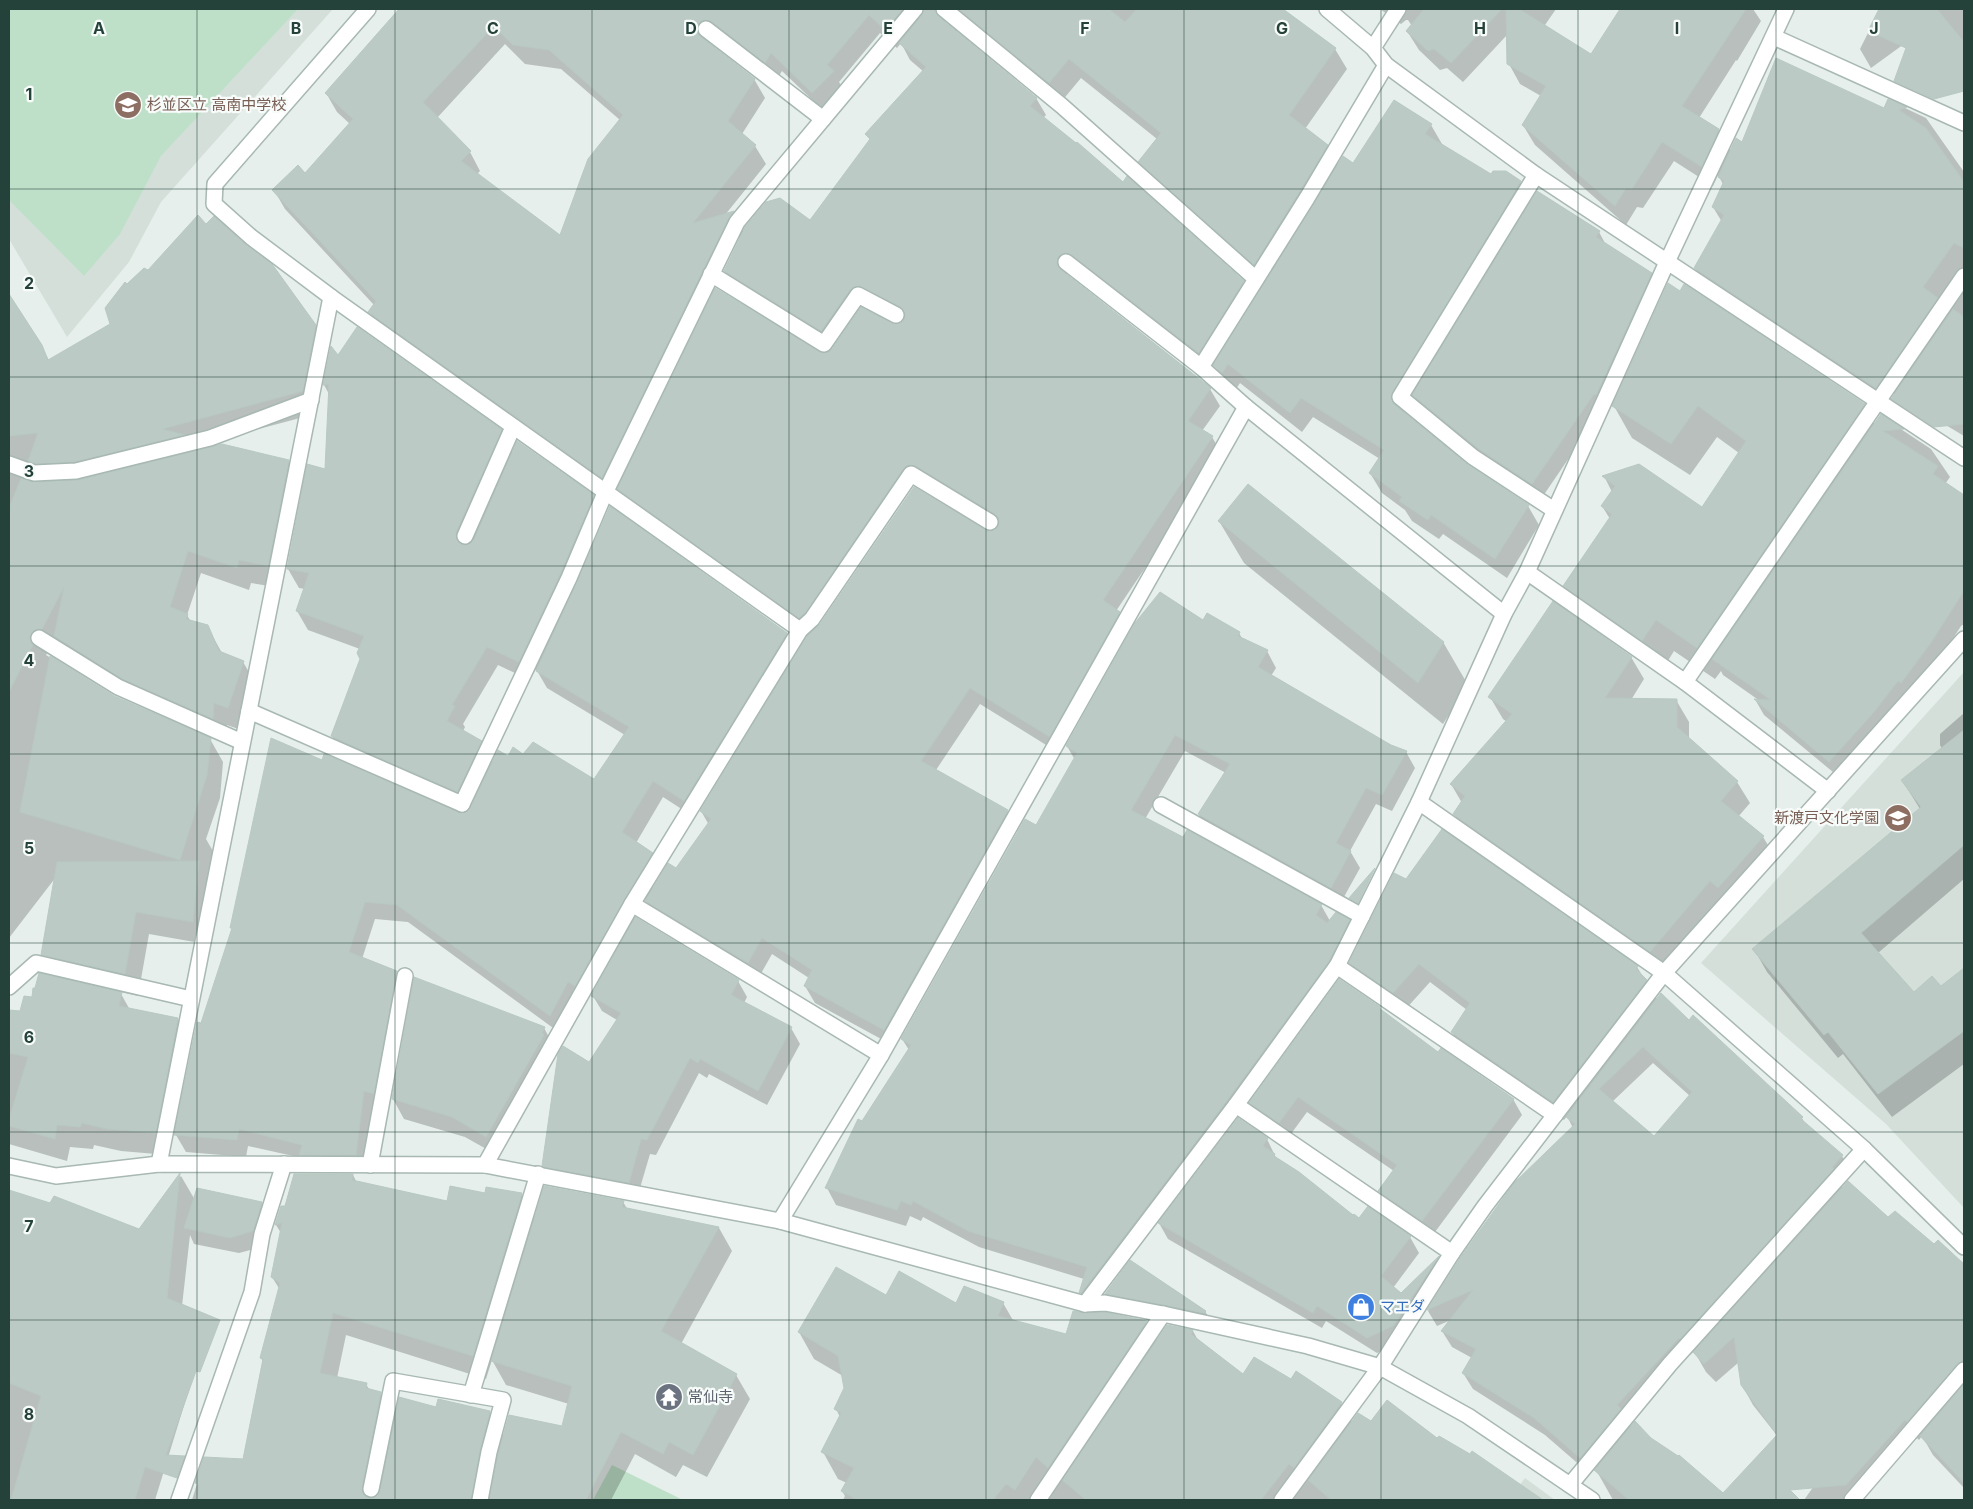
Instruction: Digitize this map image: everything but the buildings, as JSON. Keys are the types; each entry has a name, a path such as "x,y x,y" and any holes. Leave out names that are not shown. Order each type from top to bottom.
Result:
{"street":[{"path":"368,9 215,184 214,204 251,237 331,297 800,630"},
{"path":"944,9 1062,106 1256,279"},
{"path":"1327,9 1373,48 1386,65 1536,175 1878,399 1964,458"},
{"path":"1373,48 1398,9"},
{"path":"1085,1304 1236,1105 1337,966 1419,802 1504,614 1528,572 1554,510 1667,262 1786,9"},
{"path":"248,711 462,804 569,578 605,492 736,222 913,10"},
{"path":"706,29 823,119"},
{"path":"1774,37 1964,123"},
{"path":"1201,367 1386,65"},
{"path":"1536,175 1400,396 1473,457 1554,510"},
{"path":"1066,262 1201,367 1246,407 1504,614"},
{"path":"711,274 824,344 858,295 896,314"},
{"path":"1685,682 1964,276"},
{"path":"158,1164 331,297"},
{"path":"9,464 34,473 76,471 210,438 310,400"},
{"path":"780,1221 881,1055 1246,407"},
{"path":"465,536 514,427"},
{"path":"485,1165 632,904 800,630 812,619 911,474 990,522"},
{"path":"1528,572 1685,682 1828,790"},
{"path":"39,638 118,688 242,742"},
{"path":"1282,1500 1380,1367 1452,1253 1664,973 1964,639"},
{"path":"1419,802 1664,973 1864,1149 1964,1247"},
{"path":"1161,805 1362,916"},
{"path":"632,904 881,1055"},
{"path":"9,987 36,963 191,999"},
{"path":"1337,966 1555,1115"},
{"path":"370,1165 405,976"},
{"path":"1236,1105 1452,1253"},
{"path":"1570,1484 1670,1364 1864,1149"},
{"path":"9,1166 56,1176 158,1164 485,1165 780,1221 1085,1304 1105,1303 1163,1314 1308,1346 1380,1367 1468,1416 1592,1500"},
{"path":"179,1500 252,1292 262,1234 284,1164"},
{"path":"471,1395 538,1174"},
{"path":"1038,1500 1163,1314"},
{"path":"1852,1500 1964,1370"},
{"path":"371,1488 393,1381 503,1400 489,1452 480,1500"}],"shaded area":[{"name":"杉並区立 高南中学校","path":"9,9 333,9 161,202 129,262 67,337 9,239"},
{"name":"新渡戸文化学園","path":"1964,672 1964,1208 1886,1124 1701,963"},
{"path":"1525,1478 1555,1500 1508,1500"}],"green space":[{"name":"杉並区立 高南中学校","path":"9,9 298,9 161,156 120,234 84,276 9,200"},
{"path":"612,1465 683,1500 593,1500"}],"place":[{"name":"杉並区立 高南中学校","path":"128,105"},
{"name":"新渡戸文化学園","path":"1898,818"},
{"name":"マエダ","path":"1361,1307"},
{"name":"常仙寺","path":"669,1397"}]}
